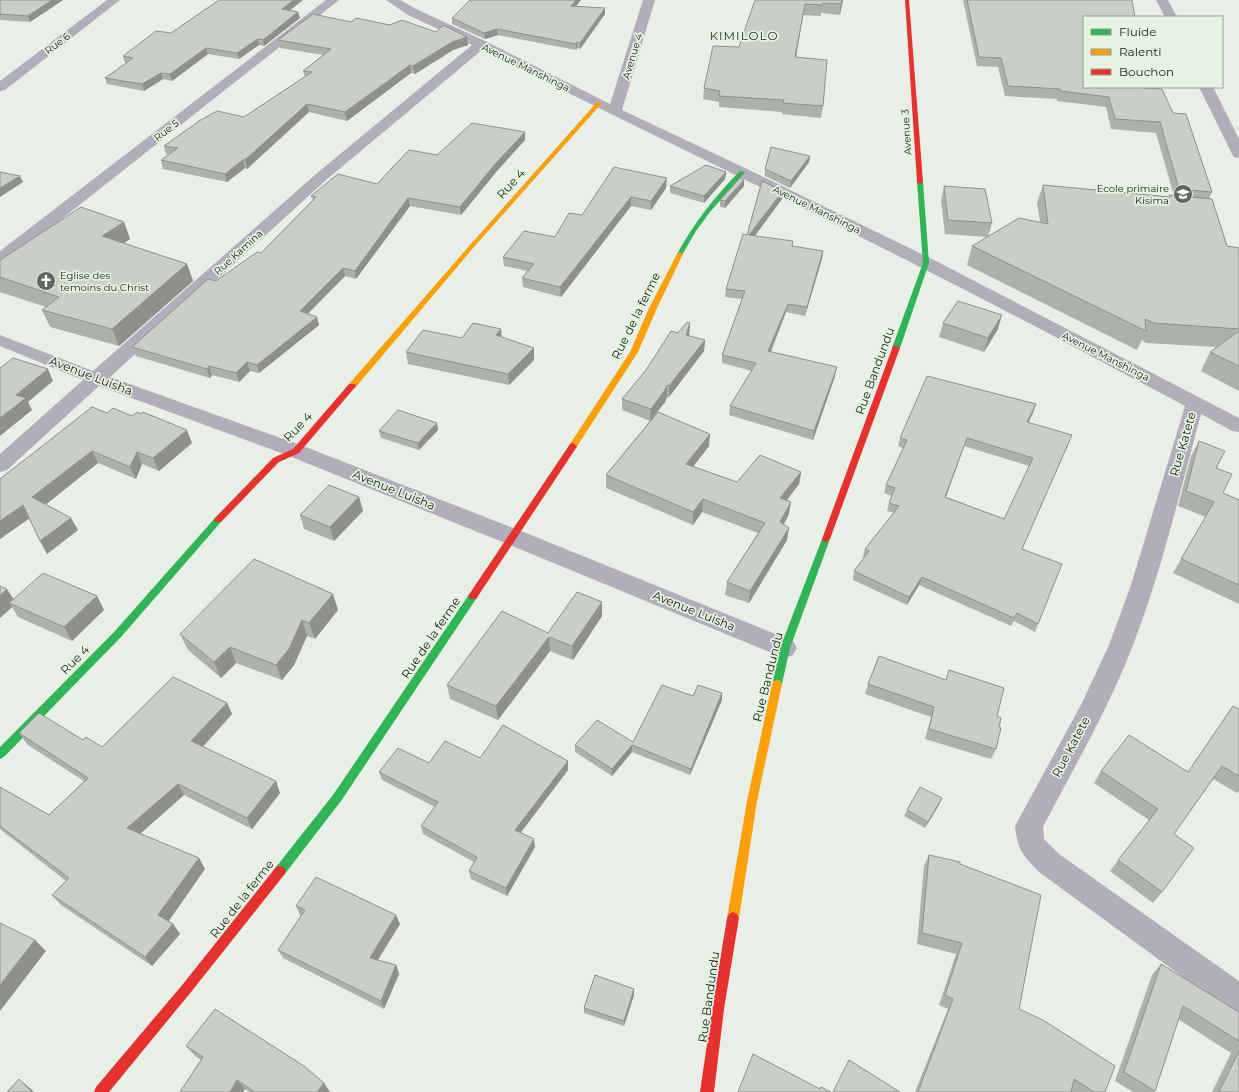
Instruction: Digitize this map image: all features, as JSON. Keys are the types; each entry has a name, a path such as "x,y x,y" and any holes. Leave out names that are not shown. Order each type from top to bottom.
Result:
{"street":[{"name":"Rue 6","path":"0,86 114,0"},
{"name":"Rue 5","path":"0,259 333,0"},
{"name":"Avenue Manshinga","path":"392,0 416,6 481,44 615,112 742,172 926,263 1239,426"},
{"name":"Avenue 4","path":"615,112 649,0"},
{"name":"Avenue 3","path":"907,0 926,263"},
{"path":"1162,0 1170,16"},
{"name":"Rue Kamina","path":"0,465 321,177 481,44"},
{"path":"1206,88 1239,154"},
{"name":"Rue 4","path":"0,754 118,634 228,509 257,479 276,460 296,451 472,246 599,103"},
{"name":"Rue de la ferme","path":"101,1092 192,982 337,798 514,537 634,352 653,308 692,231 716,198 742,172"},
{"name":"Rue Bandundu","path":"708,1092 718,1009 752,801 785,648 870,421 926,263"},
{"name":"Avenue Luisha","path":"0,340 97,379 296,451 514,537 785,648"},
{"name":"Rue Katete","path":"1195,402 1142,585 1121,645 1092,708 1029,826 1031,844 1049,863 1239,999"}],"building":[{"path":"0,0 52,0 28,16 0,14"},
{"path":"219,0 294,0 282,9 298,12 263,40 258,39 237,53 206,48 170,74 161,73 142,84 105,78 133,58 123,56 156,31 171,33"},
{"path":"470,0 576,0 571,6 605,8 580,43 577,42 576,44 497,29 484,33 452,18"},
{"path":"755,0 842,0 841,4 805,4 795,57 827,60 823,106 783,103 784,100 719,96 720,91 704,88 713,46 739,47"},
{"path":"967,0 1132,0 1135,16 1083,16 1083,88 1162,89 1173,113 1186,114 1212,192 1179,189 1160,122 1115,119 1109,97 1060,91 1060,89 1008,86 1001,58 979,57"},
{"path":"313,14 351,22 356,18 390,25 402,20 436,32 443,25 467,37 452,42 413,66 410,65 345,112 307,104 245,160 225,174 161,160 178,148 164,146 199,121 217,111 244,117 312,72 303,71 331,49 278,40"},
{"path":"472,123 525,132 496,163 460,207 408,198 355,271 343,268 300,311 317,317 257,365 247,362 236,373 209,366 207,369 132,347 208,279 216,281 257,252 261,253 316,197 311,196 338,174 377,184 409,150 437,155"},
{"path":"771,147 810,156 791,181 765,169"},
{"path":"706,165 726,172 704,196 670,186"},
{"path":"614,167 667,178 651,201 631,197 560,287 522,278 534,264 503,257 524,231 555,237 569,213 582,215"},
{"path":"0,172 20,176 0,188"},
{"path":"740,178 744,180 725,201 720,200"},
{"path":"762,181 783,191 749,235 793,241 792,246 823,251 807,307 788,304 768,351 837,367 814,431 730,406 756,363 722,355 745,291 726,289 743,234 747,235"},
{"path":"1043,185 1170,197 1169,195 1212,199 1227,246 1239,248 1239,329 1154,323 1145,319 1146,331 972,246 1019,218 1048,224"},
{"path":"944,186 985,189 992,223 948,220"},
{"path":"81,207 124,222 102,236 187,264 112,329 42,310 59,297 0,277 0,260"},
{"path":"958,301 1002,315 988,338 943,323"},
{"path":"687,322 690,323 686,335 705,340 669,386 667,385 651,409 622,399 646,370 671,331 678,333"},
{"path":"473,323 501,329 496,335 534,348 508,374 406,352 423,330 462,338"},
{"path":"1239,331 1239,366 1210,352"},
{"path":"13,358 48,369 16,395 26,398 0,418 0,368"},
{"path":"927,376 1036,404 1027,422 1072,435 1022,549 1062,564 1038,624 1017,613 1014,618 922,577 909,597 854,571 869,551 865,549 899,506 889,503 895,488 886,485 907,440 900,438","holes":["967,438 1033,458 1004,519 945,497"]},
{"path":"92,407 107,413 113,408 132,416 137,412 141,414 143,412 187,430 153,458 137,452 130,467 92,451 32,497 71,518 40,541 23,505 0,521 0,479"},
{"path":"398,410 437,423 418,443 379,431"},
{"path":"658,412 710,434 686,464 737,482 760,455 801,472 780,498 791,502 780,522 789,528 750,591 727,582 765,523 703,499 693,512 606,475"},
{"path":"1199,441 1225,451 1216,468 1232,474 1223,493 1239,500 1239,585 1181,559 1214,502 1186,491"},
{"path":"329,485 359,497 330,527 300,515"},
{"path":"254,559 333,594 309,623 302,620 289,649 276,665 230,647 214,662 180,634"},
{"path":"43,573 97,596 64,627 9,603"},
{"path":"0,586 7,589 0,596"},
{"path":"577,592 602,602 572,646 549,637 496,706 447,685 502,611 548,633"},
{"path":"879,656 946,680 949,670 1004,688 997,716 1001,718 999,727 1001,728 996,749 929,729 934,707 868,684"},
{"path":"173,677 227,703 191,741 276,781 247,818 178,784 127,828 199,858 158,915 173,924 145,957 52,895 69,878 0,826 0,787 49,815 88,778 19,733 39,713 83,740 86,737 102,747"},
{"path":"662,685 693,696 698,685 722,693 691,769 632,745 612,769 575,745 597,720 633,742"},
{"path":"1233,706 1239,709 1239,776 1222,766 1174,834 1194,848 1162,892 1118,860 1158,809 1101,771 1129,735 1188,772"},
{"path":"503,725 568,761 515,830 534,839 506,888 469,871 477,857 421,826 438,802 379,772 398,748 429,763 445,741 480,758"},
{"path":"920,787 942,798 928,822 907,810"},
{"path":"929,855 960,862 960,864 1041,895 1019,1009 1043,1020 1115,1066 1105,1092 1094,1092 1074,1079 1071,1092 918,1092 953,999 945,995 962,943 922,933"},
{"path":"316,877 396,915 370,958 396,965 381,1001 278,950 305,910 296,906"},
{"path":"0,923 35,940 0,985"},
{"path":"1161,964 1239,1012 1239,1041 1183,1006 1155,1091 1124,1072"},
{"path":"595,975 634,989 624,1021 584,1008"},
{"path":"215,1009 304,1066 324,1083 317,1092 255,1092 237,1080 230,1092 180,1092 203,1057 186,1046"},
{"path":"1239,1051 1239,1092 1219,1092"},
{"path":"753,1054 820,1089 821,1087 831,1092 738,1092"},
{"path":"849,1060 900,1092 833,1092"},
{"path":"19,1079 32,1092 7,1092"}],"traffic: fast":[{"path":"680,254 693,231 708,211 742,172"},
{"path":"896,348 926,263 920,182"},
{"path":"0,754 118,634 218,520"},
{"path":"777,684 785,648 826,539"},
{"path":"280,871 337,798 473,596"}],"traffic: slow":[{"path":"352,386 472,246 599,103"},
{"path":"573,446 634,352 653,308 680,254"},
{"path":"733,918 752,801 777,684"}],"traffic: jam":[{"path":"907,0 920,182"},
{"path":"826,539 896,348"},
{"path":"218,520 276,460 296,451 352,386"},
{"path":"473,596 573,446"},
{"path":"101,1092 187,988 280,871"},
{"path":"707,1092 718,1009 733,918"}],"place":[{"name":"Ecole primaire Kisima","path":"1183,194"},
{"name":"Eglise des temoins du Christ","path":"46,281"}],"district":[{"name":"KIMILOLO","path":"744,36"}]}
